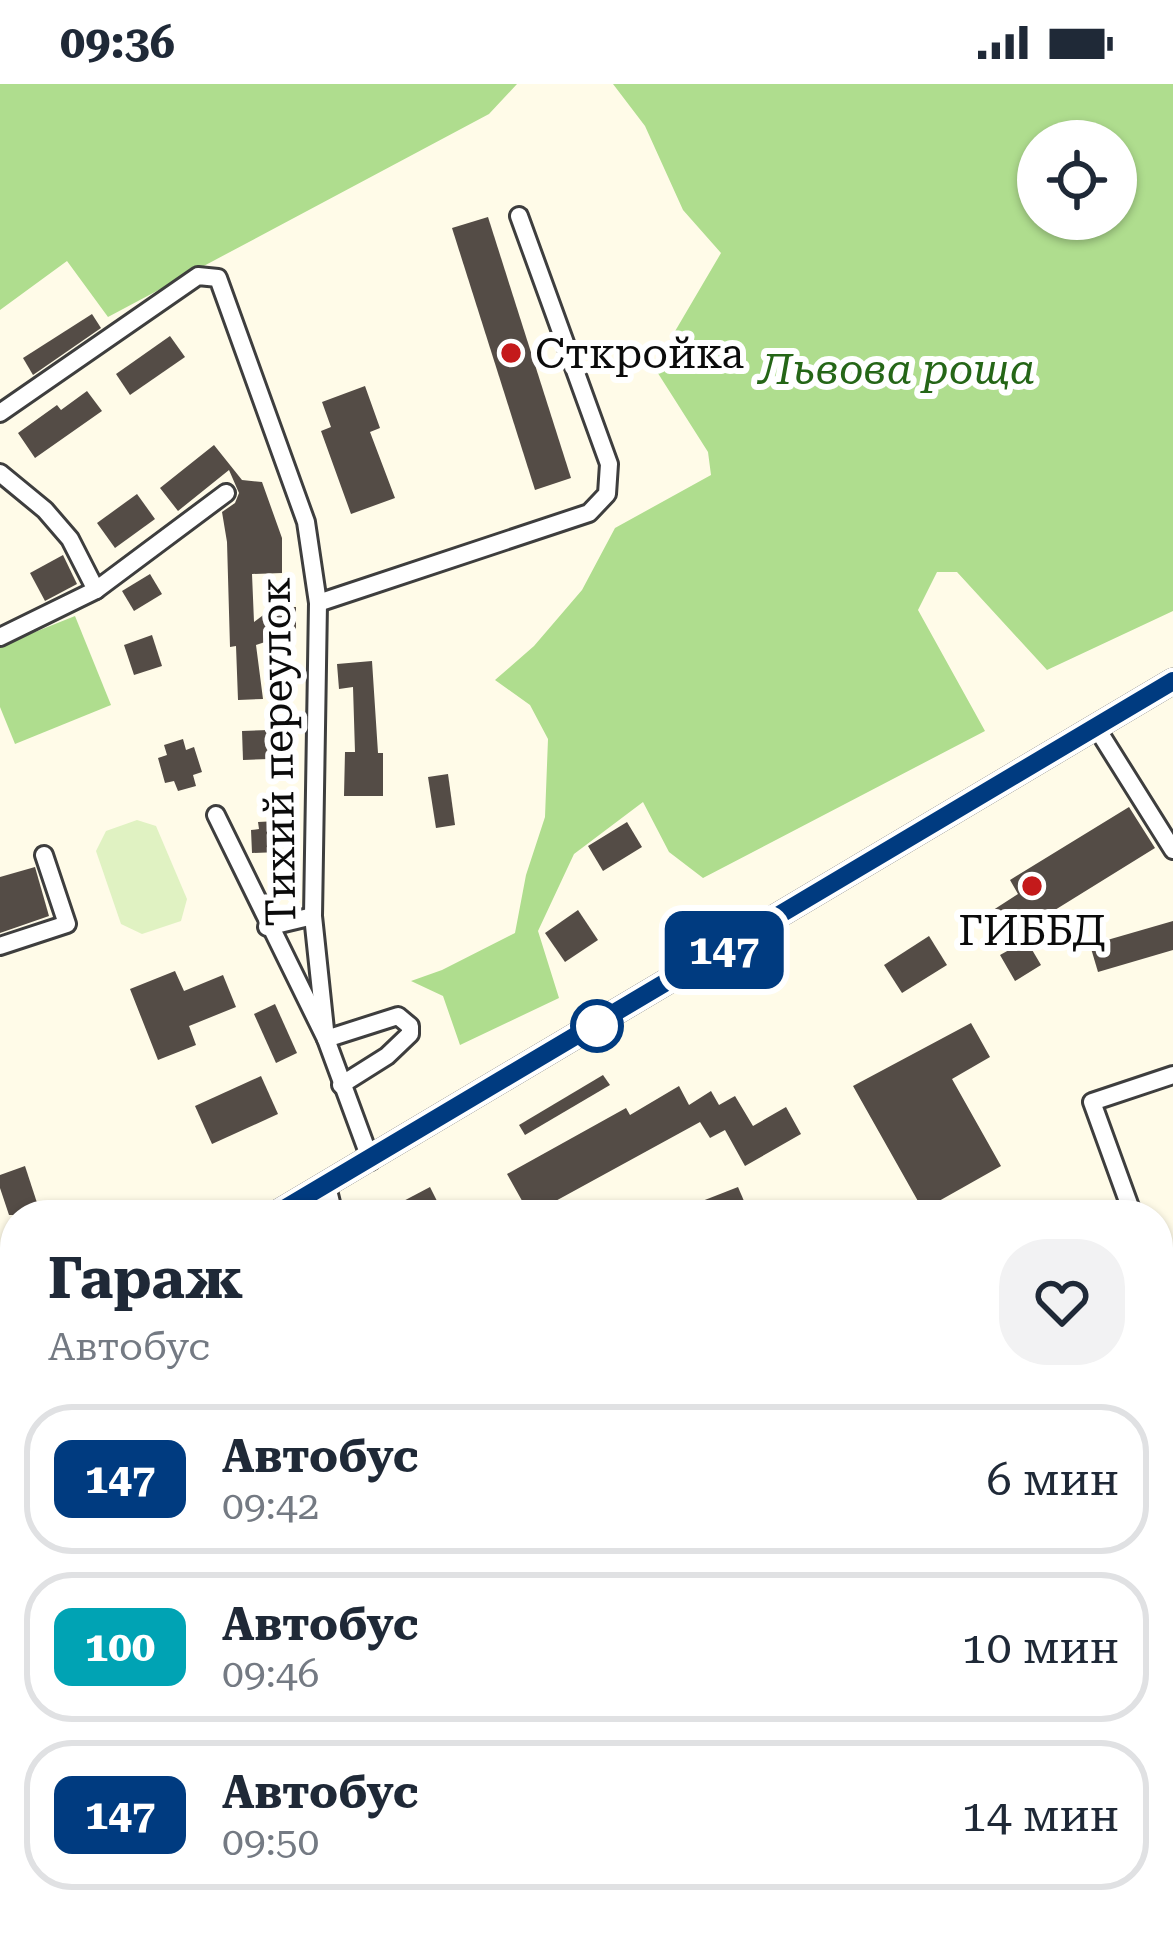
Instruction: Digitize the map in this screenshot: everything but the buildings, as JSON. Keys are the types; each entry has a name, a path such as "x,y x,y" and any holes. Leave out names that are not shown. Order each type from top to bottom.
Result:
{"main road":[{"path":"301,1200 1173,681"}],"street":[{"path":"318,603 589,513 607,494 609,464 519,216"},
{"name":"Тихий переулок","path":"0,413 198,276 218,278 306,522 318,603 313,916 326,1040 371,1161"},
{"path":"0,472 45,510 70,539 96,590"},
{"path":"0,637 96,590 226,493"},
{"path":"1096,727 1173,850"},
{"path":"216,815 326,1040 380,1018 398,1016 410,1026 401,1044 341,1085"},
{"path":"0,946 67,923 44,855"},
{"path":"267,927 313,916"},
{"path":"1128,1200 1092,1102 1173,1075"},
{"path":"327,1186 330,1200"}],"green space":[{"path":"0,84 517,84 489,114 108,317 67,261 0,310"},
{"name":"Львова роща","path":"613,84 1173,84 1173,611 1047,670 957,572 937,572 918,610 985,731 703,878 669,852 643,802 574,854 538,931 559,998 460,1045 443,996 411,981 515,933 526,875 545,817 548,739 530,705 495,680 534,646 582,590 615,528 711,475 708,452 654,367 721,253 683,210 645,126"},
{"path":"75,616 111,705 15,744 0,707 0,646"},
{"path":"137,820 156,826 187,899 181,921 142,934 121,924 96,851 106,831"}],"bus line":[{"name":"147","path":"301,1200 1173,681"}],"place":[{"name":"Сткройка","path":"511,353"},
{"name":"ГИББД","path":"1032,886"}]}
